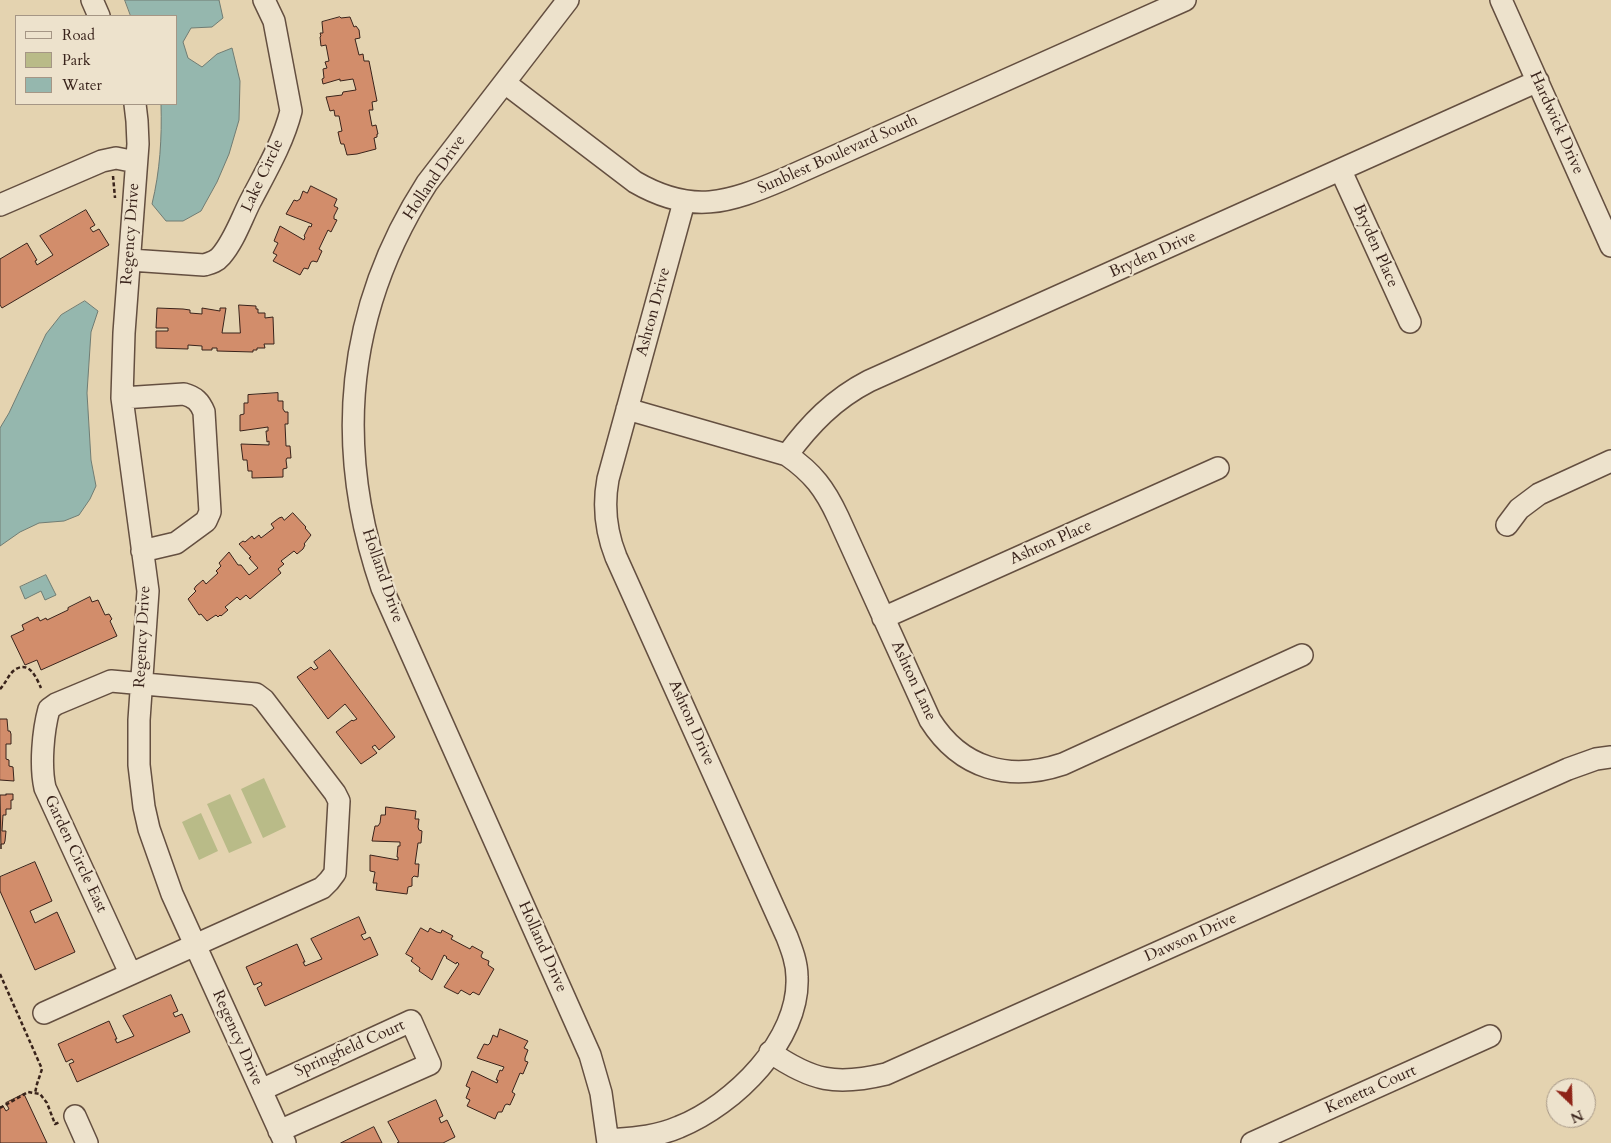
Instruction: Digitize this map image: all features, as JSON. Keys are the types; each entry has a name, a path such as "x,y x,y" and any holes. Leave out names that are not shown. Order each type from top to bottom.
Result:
{"street":[{"path":"92,0 100,15"},
{"name":"Lake Circle","path":"130,260 204,265 220,258 232,240 269,166 291,111 274,21 264,0"},
{"name":"Holland Drive","path":"568,0 441,164 418,196 399,232 378,280 362,343 353,405 353,441 363,522 382,588 590,1055 601,1093 608,1142"},
{"name":"Sunblest Boulevard South","path":"505,82 635,182 658,194 684,202 703,203 720,201 758,190 1185,0"},
{"name":"Hardwick Drive","path":"1501,0 1611,246"},
{"name":"Bryden Drive","path":"787,455 798,440 838,400 870,381 1538,81"},
{"name":"Regency Drive","path":"135,105 137,121 136,162 124,333 122,398 148,591 139,720 139,765 144,807 163,871 282,1137"},
{"path":"0,206 102,161 116,158 136,162"},
{"name":"Bryden Place","path":"1341,170 1410,322"},
{"name":"Ashton Drive","path":"608,1142 658,1134 678,1128 701,1116 737,1091 760,1066 785,1030 793,1010 797,984 794,958 782,925 616,557 610,539 606,516 606,491 684,202"},
{"path":"122,398 184,394 192,396 200,402 204,412 210,512 206,521 176,544 142,551"},
{"name":"Ashton Lane","path":"627,409 787,455 805,468 823,488 838,517 925,711 940,735 957,751 989,768 1013,773 1040,770 1063,764 1302,655"},
{"path":"1507,524 1519,509 1539,494 1611,461"},
{"name":"Ashton Place","path":"883,618 1218,468"},
{"name":"Garden Circle East","path":"130,973 45,788 43,779 44,744 49,709 56,704 111,680 256,694 264,700 335,793 339,801 334,873 329,882 322,888 195,944"},
{"name":"Dawson Drive","path":"770,1052 800,1071 825,1078 857,1080 886,1074 1568,769 1596,759 1611,757"},
{"path":"44,1013 195,944"},
{"name":"Springfield Court","path":"261,1090 411,1021 430,1064 282,1137"},
{"name":"Kenetta Court","path":"1252,1143 1490,1036"},
{"path":"75,1116 87,1143"}],"path":[{"path":"0,688 16,669 21,668 34,672 41,688"},
{"path":"0,974 42,1069 36,1084 36,1093"},
{"path":"0,1108 28,1092 40,1094 48,1103 55,1124"}],"green space":[{"path":"264,778 286,827 263,838 241,789"},
{"path":"230,794 252,843 229,853 207,804"},
{"path":"201,813 218,851 199,860 182,822"}],"water":[{"path":"125,0 219,0 223,18 212,27 191,28 183,42 188,58 202,67 217,54 232,48 240,81 239,120 229,154 217,182 201,211 183,221 166,221 152,204 160,154 161,105 178,105 178,15 131,15"},
{"path":"85,301 98,311 91,332 87,393 91,460 96,486 79,515 64,521 39,523 20,532 0,546 0,428 46,334 61,315"},
{"path":"46,575 56,595 45,600 41,591 25,599 20,587"}],"building":[{"path":"340,17 350,17 354,27 356,26 359,30 360,38 355,39 359,55 363,54 364,61 369,61 377,101 372,102 373,110 369,110 372,126 376,125 378,134 374,138 376,149 347,155 344,144 341,144 338,132 342,131 339,116 335,116 334,110 330,111 326,97 342,95 343,92 356,90 353,79 340,81 340,79 323,84 322,79 324,78 323,69 327,68 325,62 329,61 326,45 321,46 320,33 323,33 322,22"},
{"path":"311,186 337,199 334,206 338,208 334,219 337,220 331,232 328,230 319,249 322,251 317,262 311,262 308,269 304,268 300,275 273,261 277,255 273,253 278,243 274,241 280,226 304,240 309,226 311,227 312,224 286,214 294,200 300,199 303,191 307,193"},
{"path":"86,210 95,225 90,228 93,232 99,229 109,245 2,308 0,305 0,259 27,243 37,260 35,261 37,265 53,255 40,236"},
{"path":"239,305 256,306 258,313 265,313 265,318 273,317 274,344 264,344 265,348 257,348 253,352 217,351 217,348 202,350 202,346 188,345 188,349 156,348 156,331 168,331 168,328 156,328 157,308 183,309 190,310 190,313 202,314 202,308 220,311 220,308 226,308 222,333 240,333"},
{"path":"278,393 278,401 283,401 283,409 285,412 288,412 288,424 285,424 286,446 290,446 291,458 286,460 287,468 283,469 283,477 252,478 252,471 248,471 247,460 243,460 241,444 269,445 266,431 268,431 268,427 240,431 240,415 244,414 244,403 248,403 248,395"},
{"path":"293,513 311,535 304,544 303,549 297,554 294,551 281,561 284,564 278,569 281,573 250,599 246,595 240,600 237,597 225,607 228,610 221,616 218,617 216,615 207,621 201,614 199,615 188,599 196,591 194,589 196,586 203,580 206,584 218,573 216,571 221,566 219,563 229,552 238,565 241,565 249,575 258,568 239,544 252,536 254,539 259,535 261,538 274,528 271,524 282,517 284,520"},
{"path":"90,597 92,602 98,600 105,615 109,614 117,636 41,670 37,660 25,665 11,636 24,630 22,625 38,617 40,621 46,618 47,620"},
{"path":"330,650 395,737 379,750 375,745 372,747 377,753 361,764 336,732 352,720 357,719 345,704 328,719 297,677 311,667 314,670 318,668 314,662"},
{"path":"0,719 7,719 8,731 11,734 11,744 6,744 6,759 9,760 9,766 13,767 14,781 0,780"},
{"path":"13,794 13,800 11,800 11,809 6,809 6,815 3,815 2,831 6,831 5,841 4,844 1,844 1,849 0,795"},
{"path":"386,807 416,811 415,819 419,819 418,827 422,831 421,843 418,843 415,864 419,864 418,877 414,876 412,878 412,886 408,887 407,894 376,890 377,883 373,883 375,872 370,871 370,855 398,860 398,846 400,846 400,842 372,841 375,826 378,826 380,823 381,815 385,815"},
{"path":"35,862 52,901 30,911 35,923 57,912 75,952 35,970 0,891 0,877"},
{"path":"359,917 366,933 361,935 364,940 370,937 378,955 265,1006 257,988 262,985 261,982 254,985 246,967 297,944 305,966 322,959 311,939"},
{"path":"421,928 428,932 430,928 441,933 442,930 453,936 451,939 470,949 472,946 483,952 482,958 489,961 488,965 494,969 479,995 473,992 470,995 461,990 458,994 444,987 459,964 446,958 444,955 432,980 419,971 420,968 411,961 413,958 406,954"},
{"path":"171,995 178,1011 173,1013 175,1017 182,1014 190,1032 77,1082 69,1064 74,1062 72,1059 66,1062 58,1044 109,1021 117,1043 134,1036 123,1016"},
{"path":"500,1029 528,1041 524,1048 528,1050 525,1061 528,1062 523,1074 520,1073 512,1092 515,1094 510,1105 505,1105 502,1112 498,1112 495,1119 467,1106 470,1100 466,1098 470,1088 466,1086 472,1071 497,1083 498,1080 496,1080 500,1070 502,1071 504,1067 477,1058 484,1044 488,1045 490,1043 493,1035 497,1037"},
{"path":"24,1094 47,1143 0,1143 0,1107 3,1106 6,1111 9,1109 6,1103"},
{"path":"436,1100 443,1116 439,1118 441,1123 447,1120 455,1137 443,1143 397,1143 399,1142 388,1122"},
{"path":"374,1127 382,1143 341,1143"}]}
